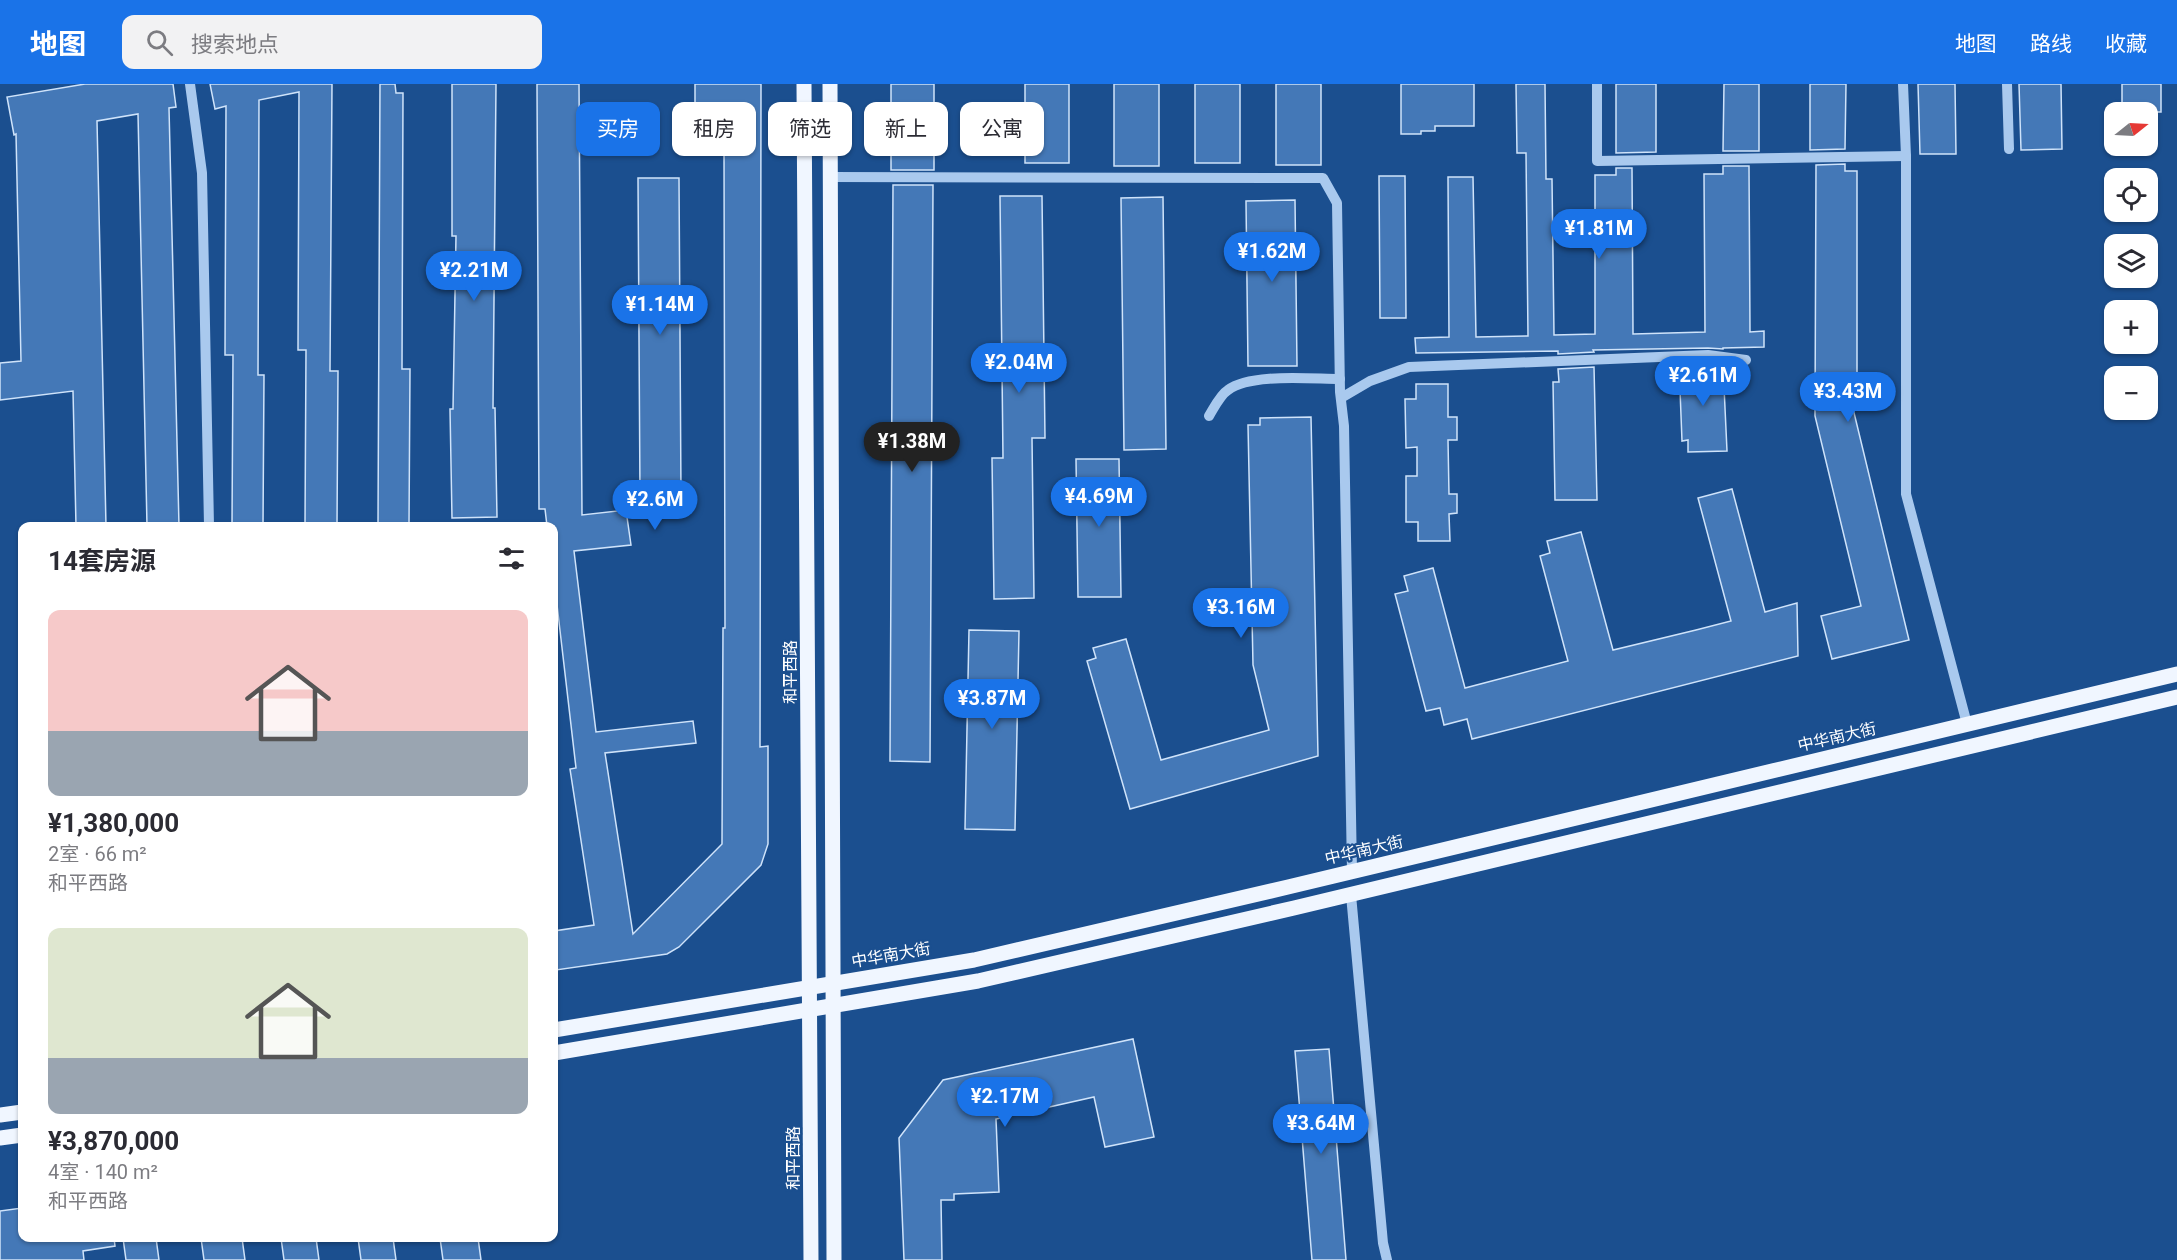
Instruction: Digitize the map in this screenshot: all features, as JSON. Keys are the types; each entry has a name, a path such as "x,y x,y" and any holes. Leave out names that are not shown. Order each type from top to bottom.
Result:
{"main road":[{"name":"和平西路","path":"804,84 811,1260"},
{"path":"830,84 834,1260"},
{"name":"中华南大街","path":"558,1029 974,960 2177,674"},
{"path":"558,1052 978,981 1352,895 2177,697"},
{"path":"0,1115 18,1113"},
{"path":"0,1138 18,1136"}],"street":[{"path":"190,84 202,174 209,522"},
{"path":"1597,84 1597,161 1906,156"},
{"path":"1903,84 1906,156 1906,494 1967,724"},
{"path":"2007,84 2009,149"},
{"path":"830,177 1323,178 1337,203 1340,379 1344,426 1352,871"},
{"path":"1341,398 1370,381 1409,367 1708,355 1746,360"},
{"path":"1209,416 1225,391 1239,383 1254,380 1340,379"},
{"path":"1352,895 1386,1260"}],"building":[{"path":"85,84 173,84 176,107 169,108 179,522 147,522 138,114 97,121 106,522 76,522 73,391 0,400 0,363 21,361 16,134 14,135 7,97"},
{"path":"210,84 332,84 330,371 338,371 337,522 305,522 306,350 298,350 299,92 259,100 258,375 264,375 263,522 232,522 233,355 225,355 226,106 215,109"},
{"path":"380,84 395,84 396,93 403,93 402,369 410,369 409,522 378,522"},
{"path":"452,84 496,84 493,408 495,408 497,517 452,518 450,409 453,409 456,236 452,236"},
{"path":"537,84 579,84 579,102 576,102 576,156 580,156 582,515 626,510 631,545 574,551 596,732 693,721 696,743 605,753 633,934 722,844 723,628 725,628 724,156 756,156 756,102 695,102 695,84 761,84 760,747 768,746 768,844 761,865 679,947 667,954 558,970 558,930 594,925 570,769 576,768 558,613 558,522 547,522 545,509 539,509"},
{"path":"891,84 934,84 934,102 891,102"},
{"path":"1025,84 1069,84 1069,163 1025,163 1025,156 1044,156 1044,102 1025,102"},
{"path":"1114,84 1159,84 1159,166 1114,166"},
{"path":"1195,84 1240,84 1240,163 1195,163"},
{"path":"1276,84 1321,84 1321,165 1276,165"},
{"path":"1401,84 1474,84 1474,126 1435,126 1435,131 1401,134"},
{"path":"1516,84 1545,84 1546,179 1552,179 1554,335 1595,334 1595,175 1616,175 1616,168 1632,168 1633,334 1705,332 1704,174 1723,174 1723,166 1749,166 1750,332 1764,331 1764,347 1593,350 1594,352 1558,354 1558,351 1416,353 1415,338 1449,337 1448,177 1473,177 1476,337 1528,336 1526,153 1517,153"},
{"path":"1616,84 1656,84 1656,152 1616,153"},
{"path":"1724,84 1759,84 1759,151 1723,151"},
{"path":"1810,84 1846,84 1845,149 1810,150"},
{"path":"1918,84 1955,84 1956,154 1920,154"},
{"path":"2019,84 2061,84 2062,149 2021,150"},
{"path":"2122,84 2161,84 2161,112 2158,112 2158,102 2122,102"},
{"path":"891,156 934,156 934,170 891,170"},
{"path":"1845,164 1845,171 1857,171 1857,392 1849,392 1909,640 1832,659 1821,616 1861,606 1815,416 1816,165"},
{"path":"1379,176 1405,176 1406,318 1380,318"},
{"path":"638,178 679,178 681,494 640,494"},
{"path":"893,185 933,185 930,762 890,761"},
{"path":"1000,196 1042,196 1045,438 1032,438 1034,598 994,599 992,458 1003,458"},
{"path":"1163,197 1166,449 1124,450 1121,198"},
{"path":"1295,200 1297,366 1248,366 1246,201"},
{"path":"1679,364 1723,365 1727,451 1688,452 1688,440 1682,441"},
{"path":"1594,367 1597,500 1555,500 1553,382 1559,382 1558,369"},
{"path":"1416,384 1448,384 1448,417 1457,417 1457,440 1448,440 1449,494 1457,494 1457,513 1449,514 1450,541 1418,541 1418,522 1406,522 1406,476 1417,476 1417,447 1406,448 1405,399 1416,399"},
{"path":"1311,417 1318,756 1130,809 1087,661 1096,658 1093,648 1126,639 1161,760 1269,730 1253,665 1248,425 1260,425 1260,418"},
{"path":"1076,459 1119,459 1121,597 1078,597"},
{"path":"1732,489 1765,612 1797,603 1798,656 1472,739 1467,719 1444,725 1440,708 1426,711 1395,594 1408,591 1404,576 1433,568 1465,688 1568,661 1540,556 1550,553 1547,541 1581,532 1613,650 1731,621 1698,498"},
{"path":"969,630 1019,631 1015,830 965,829"},
{"path":"1133,1039 1154,1137 1105,1147 1094,1097 996,1119 999,1192 954,1194 954,1200 941,1200 942,1260 904,1260 899,1138 943,1080"},
{"path":"1329,1049 1346,1260 1312,1260 1295,1051"},
{"path":"18,1209 18,1242 114,1242 115,1246 83,1251 84,1260 0,1260 0,1211"},
{"path":"124,1242 157,1242 159,1260 126,1260"},
{"path":"202,1242 243,1242 245,1260 204,1260"},
{"path":"282,1242 317,1242 319,1260 284,1260"},
{"path":"359,1242 394,1242 396,1260 361,1260"},
{"path":"441,1242 479,1242 481,1260 443,1260"}]}
